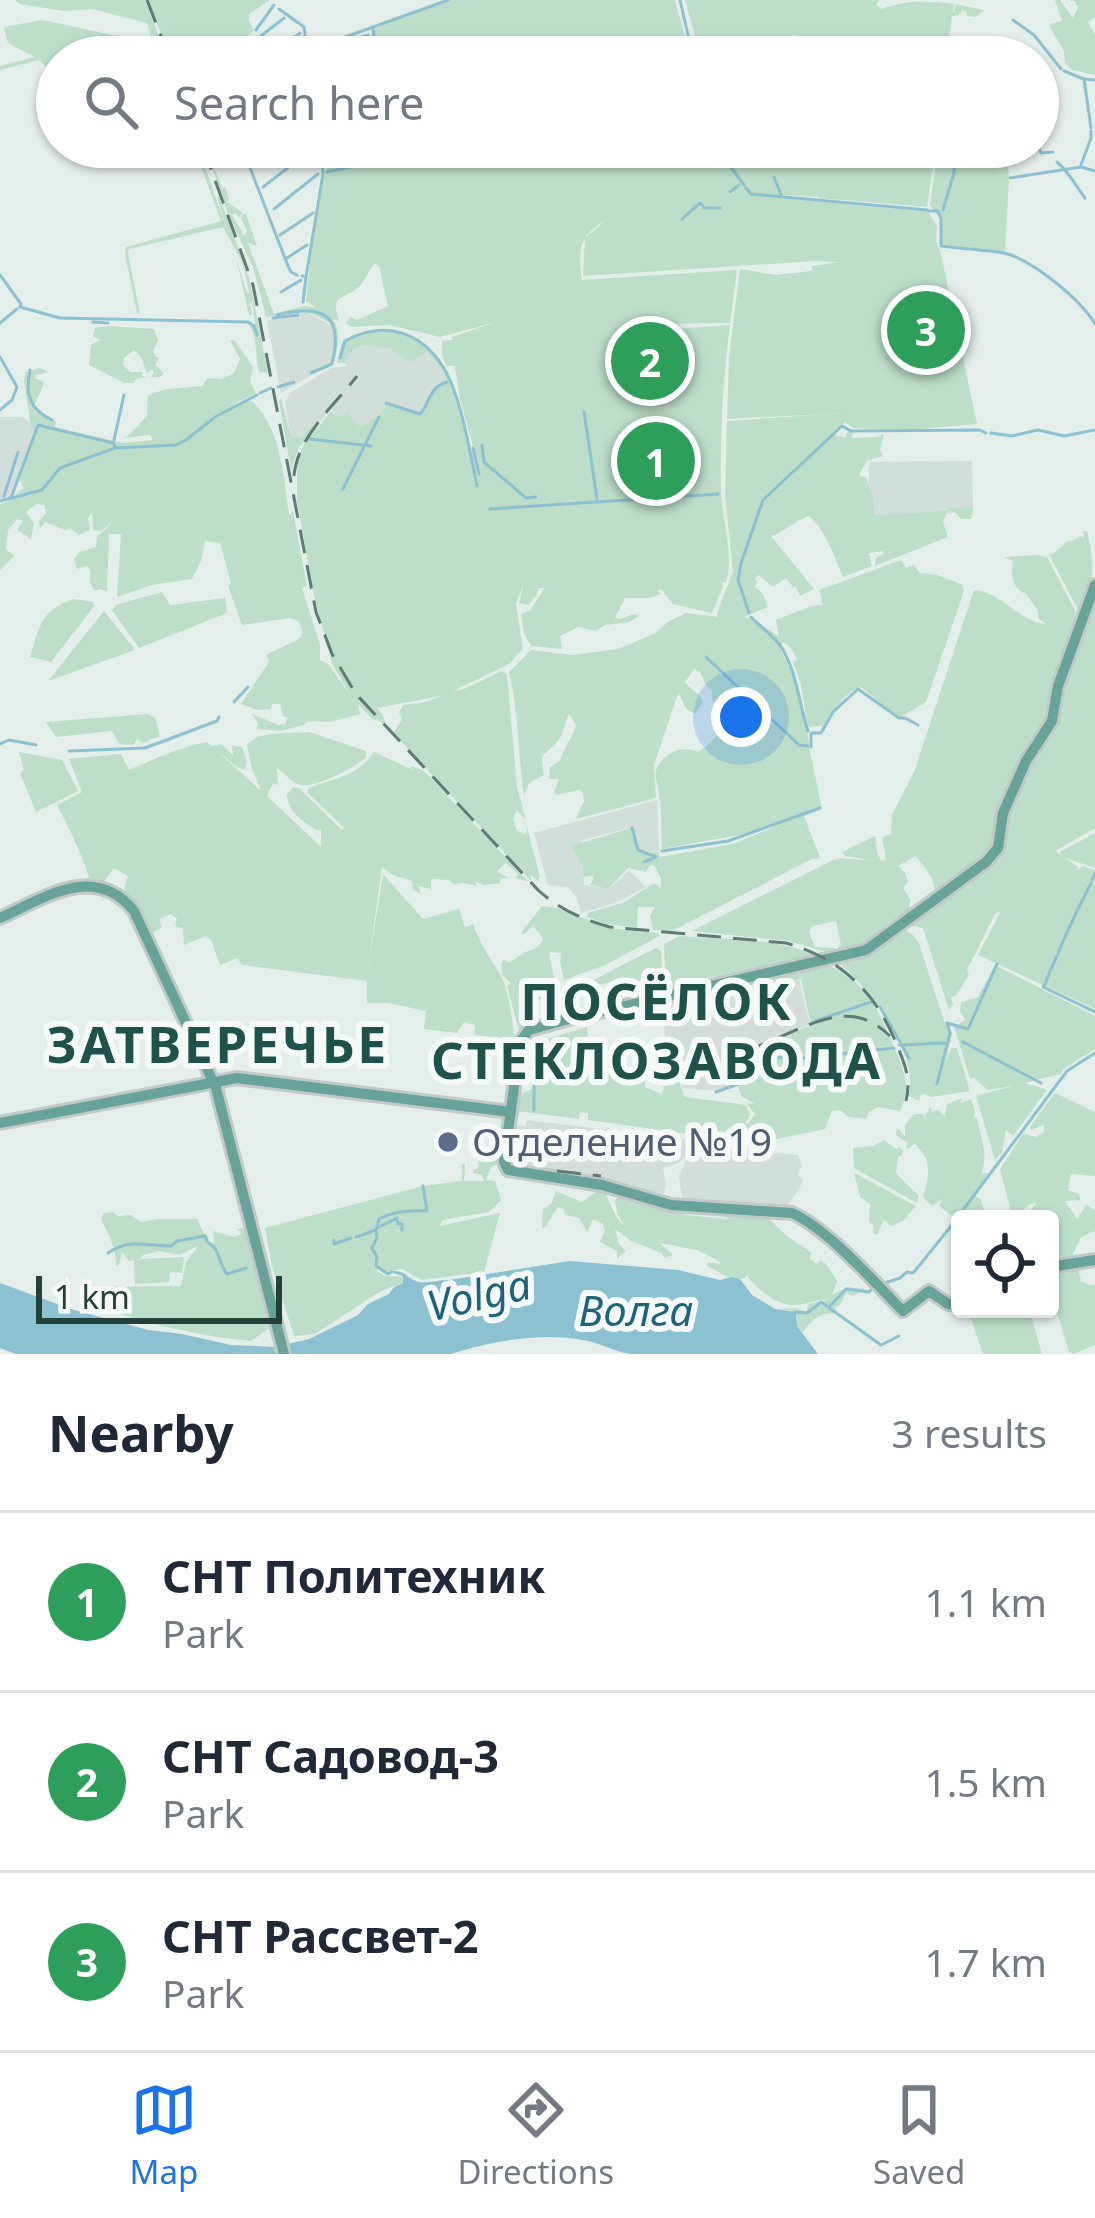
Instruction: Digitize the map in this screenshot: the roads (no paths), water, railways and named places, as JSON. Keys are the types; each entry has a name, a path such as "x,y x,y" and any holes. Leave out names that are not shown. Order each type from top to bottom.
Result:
{"main road":[{"path":"951,1304 925,1293 904,1311 828,1239 794,1214 671,1205 602,1185 512,1172 504,1161 520,1040 528,1030 866,950 990,858 1026,761 1052,721 1058,686 1095,585"},
{"path":"0,918 69,887 98,887 121,897 136,914 216,1083 286,1354"},
{"path":"0,1124 241,1078 511,1114"},
{"path":"1059,1266 1095,1260"}],"water":[{"name":"Волга","path":"570,1261 740,1279 752,1295 775,1309 796,1312 797,1326 818,1354 632,1354 554,1337 501,1342 451,1354 16,1354 0,1348 0,1283 148,1330 231,1345 276,1347 309,1339 358,1315 403,1283 403,1276 394,1271 428,1282"}],"waterway":[{"path":"348,36 448,0"},
{"path":"680,0 688,36"},
{"path":"256,30 274,5"},
{"path":"279,9 304,27 305,36"},
{"path":"261,36 284,18"},
{"path":"1013,20 1035,36"},
{"path":"373,29 374,36"},
{"path":"296,36 300,33"},
{"path":"365,36 368,36"},
{"path":"1064,71 1095,80"},
{"path":"1084,79 1091,128"},
{"path":"1081,165 1091,131"},
{"path":"1059,164 1085,198"},
{"path":"1010,178 1081,167 1095,171"},
{"path":"250,168 288,266 297,275"},
{"path":"263,187 288,168"},
{"path":"306,277 323,168"},
{"path":"327,172 346,168"},
{"path":"731,168 744,185"},
{"path":"943,210 954,168"},
{"path":"274,209 318,174"},
{"path":"774,177 781,195"},
{"path":"730,192 739,185"},
{"path":"746,188 751,194 927,210"},
{"path":"682,219 700,203 703,206"},
{"path":"704,208 720,208"},
{"path":"929,211 938,211 941,219 941,246 968,249"},
{"path":"280,235 313,213"},
{"path":"287,258 307,245"},
{"path":"971,249 1006,254 1034,267 1069,294 1095,324"},
{"path":"0,275 20,307 60,318 248,322 257,335"},
{"path":"302,276 306,277 303,302"},
{"path":"281,292 301,280"},
{"path":"0,323 17,309"},
{"path":"277,315 318,312 332,324 332,364 311,373"},
{"path":"273,318 298,315"},
{"path":"93,322 108,323"},
{"path":"340,358 345,341 373,331 400,333 424,345 443,367 455,393 477,486"},
{"path":"0,357 17,387 12,400 0,410"},
{"path":"30,370 30,400 52,420"},
{"path":"278,387 294,382"},
{"path":"386,403 420,414 433,391 447,382"},
{"path":"260,393 271,388"},
{"path":"114,440 124,395"},
{"path":"11,498 38,425 113,443 116,448 176,445 257,395"},
{"path":"584,412 597,499"},
{"path":"343,489 379,417"},
{"path":"749,613 738,580 763,500 842,426 851,431 986,433"},
{"path":"991,433 1012,436 1038,430 1064,436 1095,430"},
{"path":"310,439 371,446"},
{"path":"482,445 484,462 526,498 536,497"},
{"path":"0,501 42,490 60,468 115,448"},
{"path":"473,448 479,474"},
{"path":"4,496 18,452"},
{"path":"490,509 718,494"},
{"path":"751,617 786,655 808,731"},
{"path":"706,657 799,745 808,746"},
{"path":"234,702 248,687"},
{"path":"811,747 811,733 821,733 833,712 858,689 899,718 918,725"},
{"path":"69,751 145,748 219,717"},
{"path":"0,744 9,740 36,745"},
{"path":"662,851 728,841 820,808"},
{"path":"632,828 638,850 656,857 644,862"},
{"path":"1092,880 1095,874"},
{"path":"1085,895 1091,883"},
{"path":"1078,909 1084,897"},
{"path":"1071,924 1077,911"},
{"path":"1064,939 1070,926"},
{"path":"1058,954 1063,941"},
{"path":"1051,969 1057,956"},
{"path":"937,1084 950,1033 947,1023 968,1029 997,964"},
{"path":"1046,982 1050,971"},
{"path":"1045,984 1043,987 1095,1012"},
{"path":"815,1021 871,1002"},
{"path":"880,1007 909,1058"},
{"path":"963,1042 1041,1083"},
{"path":"899,1045 945,1043"},
{"path":"716,1092 747,1081 767,1066 766,1059 894,1048"},
{"path":"963,1210 1067,1071 1095,1053"},
{"path":"534,1079 534,1110"},
{"path":"376,1230 384,1216 427,1211 423,1186"},
{"path":"379,1227 397,1218 402,1230"},
{"path":"914,1272 951,1226"},
{"path":"356,1237 376,1230 372,1248 376,1266 392,1272"},
{"path":"108,1253 131,1244 171,1246 205,1236 227,1274 246,1268"},
{"path":"334,1240 334,1244 351,1238"},
{"path":"882,1284 912,1273"},
{"path":"829,1307 846,1289 869,1292 874,1287"},
{"path":"796,1312 807,1313 821,1302 881,1345 899,1336"}],"railway":[{"path":"147,0 161,36"},
{"path":"211,168 253,285 316,612 332,654 356,694 538,890 563,908 610,927 786,943 837,966 864,990 885,1020 906,1069 906,1101"},
{"path":"294,476 309,435 357,376"},
{"path":"742,1051 836,1017 872,1023 890,1036"},
{"path":"557,1171 601,1176"}],"place":[{"name":"СНТ Рассвет-2","path":"926,330"},
{"name":"СНТ Садовод-3","path":"650,361"},
{"name":"СНТ Политехник","path":"656,461"},
{"name":"Отделение №19","path":"448,1142"}],"district":[{"name":"ПОСЁЛОК СТЕКЛОЗАВОДА","path":"657,1031"},
{"name":"ЗАТВЕРЕЧЬЕ","path":"218,1045"}],"water label":[{"name":"Volga","path":"479,1295"}]}
